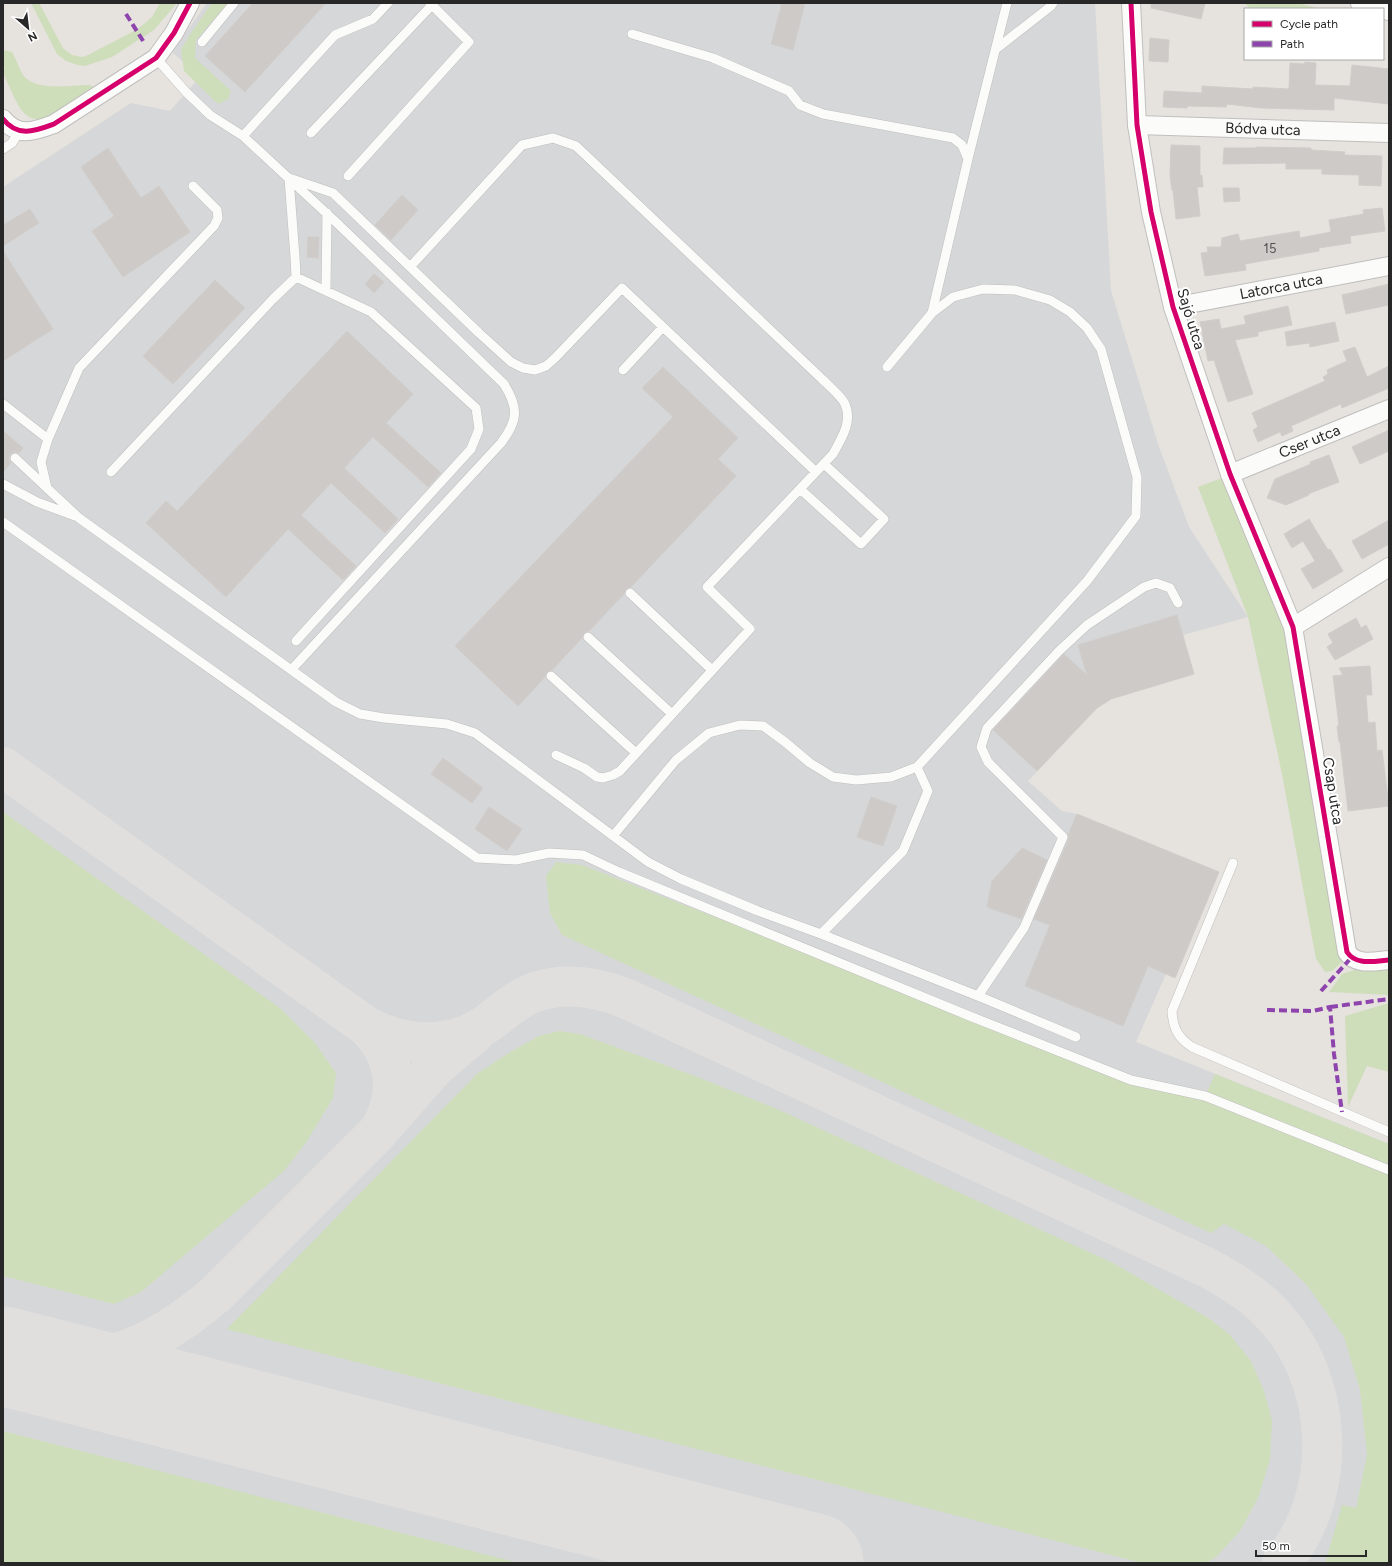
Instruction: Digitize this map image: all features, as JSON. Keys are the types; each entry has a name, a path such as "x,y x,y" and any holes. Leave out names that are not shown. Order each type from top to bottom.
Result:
{"street":[{"path":"3,119 10,127 19,132 38,130 54,124 156,58 174,33 190,3"},
{"name":"Sajó utca","path":"1131,3 1137,125 1151,212 1173,307 1230,474 1293,627"},
{"path":"1362,3 1389,9"},
{"name":"Bódva utca","path":"1137,125 1389,133"},
{"name":"Latorca utca","path":"1173,307 1389,266"},
{"name":"Cser utca","path":"1230,474 1389,409"},
{"path":"1293,627 1389,567"},
{"name":"Csap utca","path":"1293,627 1347,952 1351,958 1359,961 1389,960"}],"lane":[{"path":"202,42 234,3"},
{"path":"243,136 335,35 373,19 388,3"},
{"path":"932,313 968,159 1007,3"},
{"path":"996,49 1053,3"},
{"path":"311,133 431,4 469,42 348,176"},
{"path":"632,34 713,58 790,91 800,105 823,114 953,138 962,145 968,159"},
{"path":"156,58 186,92 210,115 243,136 289,178 504,384 514,402 514,422 508,434 501,443 292,669"},
{"path":"3,149 12,143 19,132"},
{"path":"410,267 522,145 553,138 576,146 822,379 845,404 848,417 845,431 833,454 707,587 750,629 620,771 603,778 597,777 584,768 556,755"},
{"path":"289,178 332,193 479,333 511,362 523,368 535,370 546,366 622,288 816,472"},
{"path":"111,472 268,304 296,277 289,178"},
{"path":"47,488 41,462 48,440 79,368 214,226 218,218 217,210 192,186"},
{"path":"326,213 326,290"},
{"path":"296,277 371,312 476,408 479,429 471,449 296,641"},
{"path":"613,836 676,760 709,733 740,725 763,726 810,763 833,777 856,780 891,777 917,766 1087,581 1136,516 1137,477 1101,349 1087,328 1070,312 1050,300 1015,290 983,289 953,297 932,313 887,367"},
{"path":"623,370 663,327"},
{"path":"3,404 48,440"},
{"path":"15,458 79,518 292,669 336,702 360,714 384,718 447,724 475,733 648,862 758,912 821,934 978,996 1076,1037"},
{"path":"800,489 861,544 884,519 824,464"},
{"path":"3,484 37,502 79,518"},
{"path":"3,522 476,858 516,860 549,853 583,855 619,872 967,1015 1131,1080 1206,1096 1389,1170"},
{"path":"978,996 1024,928 1063,837 988,762 981,747 986,728 1087,625 1144,587 1156,583 1170,588 1178,604"},
{"path":"630,594 712,670"},
{"path":"588,637 672,714"},
{"path":"552,676 636,753"},
{"path":"821,934 903,851 928,791 917,766"},
{"path":"1233,863 1172,1011 1172,1022 1176,1031 1182,1040 1192,1047 1389,1132"}],"shaded area":[{"path":"207,3 1095,3 1111,291 1159,447 1189,527 1248,617 1183,635 1194,674 1111,699 1097,708 1028,781 1062,811 1077,814 1219,872 1175,978 1166,974 1136,1042 1389,1144 1389,1563 3,1563 3,187 131,103 170,111 200,77 172,52"}],"green space":[{"path":"31,3 39,3 63,48 72,55 83,57 138,29 152,17 160,3 177,3 154,30 112,57 85,66 66,61 57,54"},
{"path":"212,3 228,3 196,40 195,58 231,91 228,99 218,104 184,71 181,50"},
{"path":"1245,3 1298,3 1317,8 1249,8"},
{"path":"3,50 12,52 23,75 36,84 45,86 90,85 94,87 95,90 71,108 61,113 42,120 33,119 22,110 3,73 3,69 5,68 3,64"},
{"path":"1222,478 1287,631 1344,960 1332,971 1325,972 1316,959 1282,774 1248,617 1198,487"},
{"path":"3,812 280,1008 315,1043 336,1073 333,1098 307,1141 285,1170 141,1292 114,1304 3,1276"},
{"path":"556,862 582,865 1131,1080 1205,1096 1215,1074 1389,1144 1389,1563 1325,1563 1342,1505 1356,1508 1367,1455 1360,1390 1344,1337 1306,1284 1266,1246 1224,1224 1211,1233 562,935 550,913 546,876"},
{"path":"1389,967 1389,995 1329,992 1342,974 1360,968"},
{"path":"1389,1003 1389,1072 1367,1066 1348,1107 1345,1016"},
{"path":"559,1031 580,1034 700,1078 777,1109 1113,1263 1210,1319 1230,1335 1251,1361 1264,1391 1272,1421 1270,1459 1258,1498 1240,1531 1216,1557 1206,1563 1142,1563 227,1329 478,1073 539,1036"},
{"path":"3,1431 519,1563 3,1563"}],"building":[{"path":"253,3 326,3 245,92 205,56"},
{"path":"782,3 805,3 793,50 771,44"},
{"path":"1151,3 1205,3 1201,19 1151,8"},
{"path":"1150,38 1169,40 1168,62 1149,61"},
{"path":"1305,62 1316,63 1315,85 1350,86 1352,65 1389,69 1389,104 1334,98 1334,110 1261,108 1227,104 1226,107 1163,107 1164,91 1202,93 1202,86 1253,89 1253,87 1289,89 1290,63 1304,64"},
{"path":"1171,145 1200,146 1200,176 1202,175 1203,187 1197,187 1200,216 1176,219 1170,176"},
{"path":"108,148 141,198 159,186 190,232 123,277 92,231 114,216 81,167"},
{"path":"1224,148 1311,148 1311,150 1345,152 1344,155 1382,156 1381,186 1359,185 1359,175 1322,174 1322,169 1286,169 1286,163 1223,164"},
{"path":"1223,188 1239,188 1240,201 1224,202"},
{"path":"402,195 418,210 391,240 375,225"},
{"path":"1382,208 1385,231 1350,236 1351,243 1319,248 1319,251 1245,264 1246,270 1205,276 1201,253 1208,252 1207,247 1221,247 1222,238 1238,234 1240,241 1299,231 1300,238 1331,232 1329,220 1364,214 1363,210"},
{"path":"30,209 39,223 3,246 3,225"},
{"path":"308,237 319,237 318,258 307,257"},
{"path":"3,251 53,329 3,361"},
{"path":"374,274 384,282 374,293 365,284"},
{"path":"215,280 245,308 173,384 143,356"},
{"path":"1389,284 1389,305 1346,314 1342,295"},
{"path":"1288,306 1292,325 1258,332 1258,336 1235,340 1253,394 1228,402 1214,360 1208,361 1200,322 1219,319 1221,329 1246,324 1244,316"},
{"path":"1335,322 1339,341 1310,347 1309,343 1287,346 1285,332"},
{"path":"347,331 413,394 386,423 441,473 428,487 373,437 344,468 398,519 385,533 331,483 301,515 356,566 343,580 288,529 226,597 146,523 166,501 177,511"},
{"path":"1355,347 1367,377 1389,366 1389,388 1342,408 1341,404 1291,426 1293,431 1282,436 1280,432 1258,442 1253,430 1258,427 1252,413 1325,381 1323,377 1328,374 1327,370 1347,361 1343,351"},
{"path":"663,367 738,438 718,459 736,476 631,587 626,589 624,594 589,631 584,633 582,638 552,670 547,672 545,677 518,706 455,646 673,417 642,388"},
{"path":"1389,430 1389,451 1360,464 1352,447"},
{"path":"3,431 23,448 19,453 14,452 10,454 9,459 11,463 3,472"},
{"path":"1329,455 1339,482 1308,494 1309,495 1286,505 1267,498 1275,479 1311,464 1310,462"},
{"path":"1309,519 1343,571 1313,589 1301,569 1315,561 1303,541 1292,548 1284,534"},
{"path":"1389,520 1389,544 1362,559 1352,541"},
{"path":"1177,615 1194,674 1111,699 1097,708 1037,771 993,730 1064,654 1087,675 1078,645"},
{"path":"1356,618 1361,628 1366,625 1373,639 1335,660 1327,647 1333,643 1328,634"},
{"path":"1370,666 1372,695 1366,695 1368,723 1375,722 1377,751 1382,750 1389,806 1348,811 1337,726 1339,726 1333,676 1343,675 1339,668"},
{"path":"443,758 483,788 472,803 431,774"},
{"path":"871,797 897,806 883,846 857,837"},
{"path":"489,807 522,829 507,851 475,829"},
{"path":"1077,814 1219,872 1175,978 1148,966 1123,1026 1025,986 1050,925 1034,919 1069,839 1068,835"},
{"path":"1022,848 1047,860 1021,919 987,907 992,881"}],"taxiway":[{"path":"3,767 366,1026 381,1033 412,1041 443,1041 474,1031 488,1023 519,1000 542,990 566,986 602,990 625,998 1206,1267 1232,1282 1263,1305 1292,1339 1307,1369 1318,1402 1322,1436 1321,1470 1314,1503 1301,1535 1282,1563"},
{"path":"7,1357 67,1361 94,1358 119,1352 143,1343 167,1331 215,1295 379,1131 391,1103 393,1089 392,1076 390,1063 384,1050 366,1026"},
{"path":"385,1124 434,1068 474,1034"}],"runway":[{"path":"3,1356 814,1563"}],"marked path":[{"path":"126,14 145,44"},
{"path":"1321,991 1351,958"},
{"path":"1330,1007 1389,999"},
{"path":"1267,1010 1313,1011 1330,1007 1334,1054 1342,1112"}],"cycle path":[{"path":"3,119 9,125 21,131 33,131 54,124 156,58 174,33 190,3"},
{"path":"1131,3 1137,125 1151,212 1173,307 1230,474 1293,627 1347,952 1355,959 1366,962 1389,960"}]}
